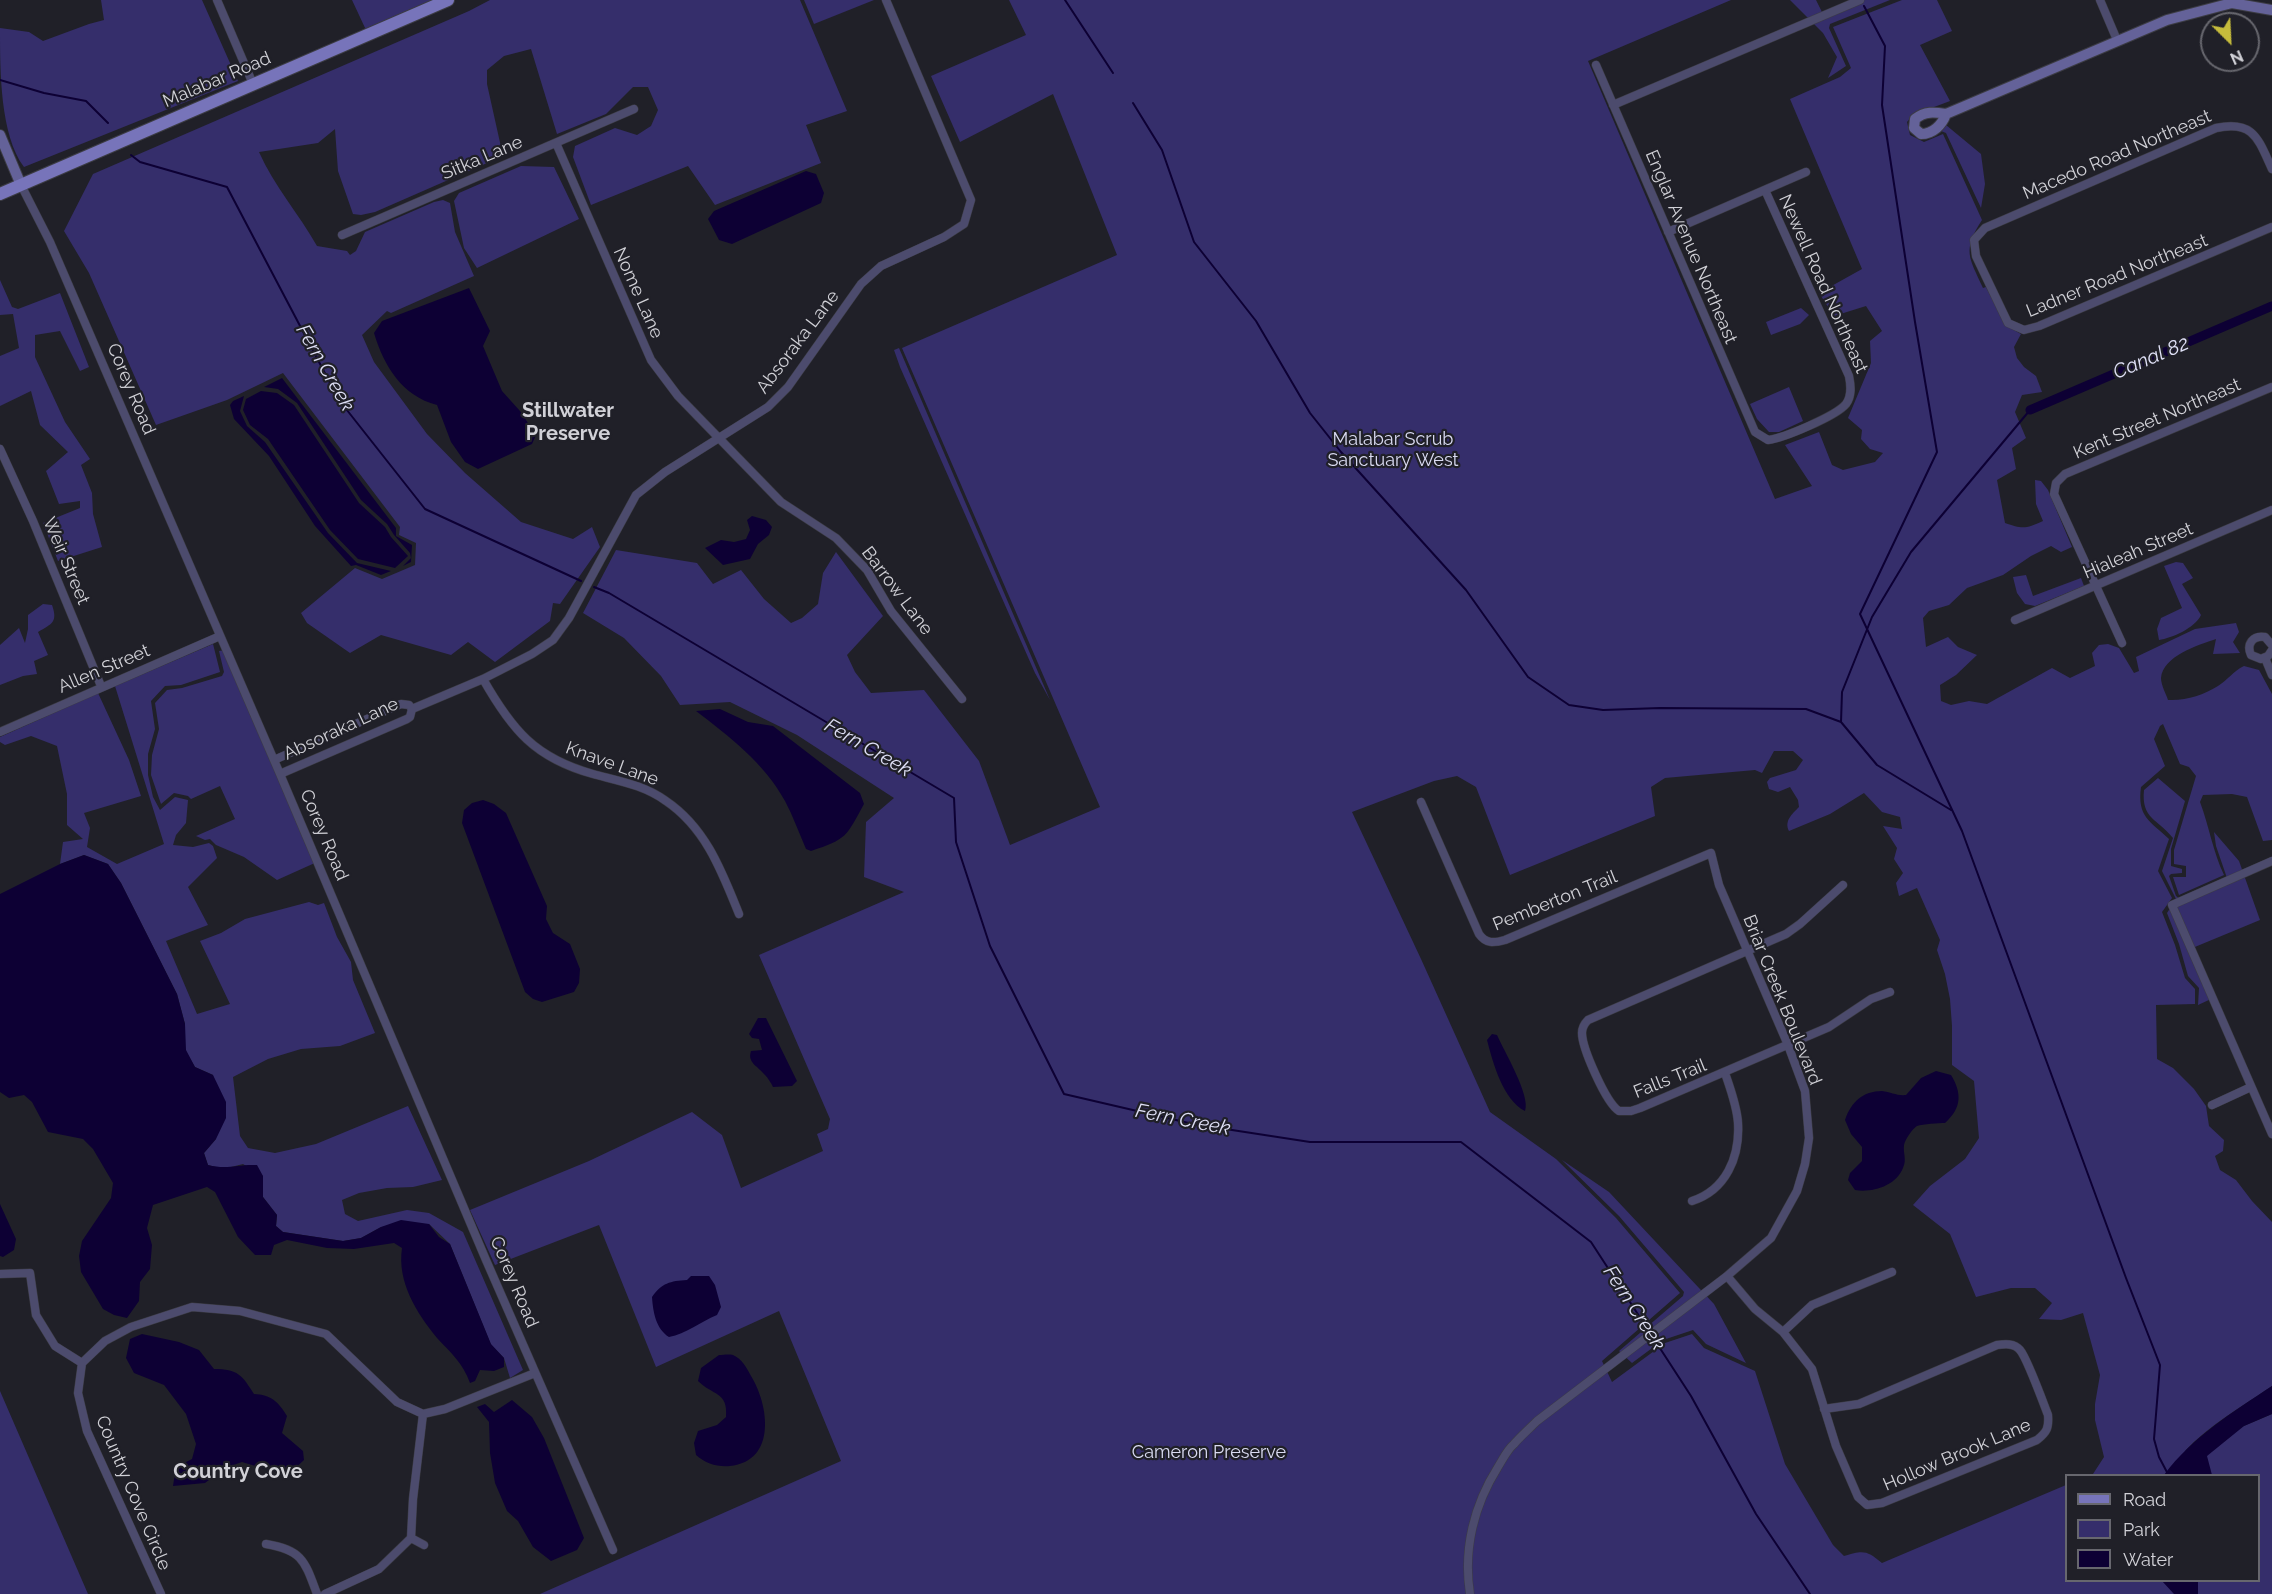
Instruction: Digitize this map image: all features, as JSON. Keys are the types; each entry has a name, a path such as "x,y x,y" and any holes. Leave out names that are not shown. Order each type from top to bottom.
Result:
{"main road":[{"name":"Malabar Road","path":"0,194 448,0"}],"street":[{"path":"217,0 254,84"},
{"name":"Absoraka Lane","path":"412,709 483,679 532,654 553,640 569,618 636,495 665,472 768,407 788,387 861,284 881,266 944,237 964,224 971,200 886,0"},
{"path":"1613,105 1860,0"},
{"path":"2100,0 2117,40"},
{"path":"1946,114 2167,20 2232,3 2272,10"},
{"name":"Englar Avenue Northeast","path":"1596,65 1755,432 1762,438"},
{"name":"Sitka Lane","path":"342,235 634,109"},
{"name":"Macedo Road Northeast","path":"1976,256 1974,240 1985,228 2216,128 2232,124 2248,129 2257,137 2272,169"},
{"name":"Corey Road","path":"0,135 50,243 274,760 535,1374 613,1550"},
{"name":"Nome Lane","path":"556,142 651,360 678,396 718,439"},
{"path":"1668,232 1806,172"},
{"name":"Newell Road Northeast","path":"1762,438 1775,439 1829,416 1845,404 1851,388 1849,376 1765,190"},
{"name":"Ladner Road Northeast","path":"1976,256 2008,322 2024,330 2039,326 2272,227"},
{"name":"Kent Street Northeast","path":"2095,586 2054,494 2056,483 2065,474 2272,387"},
{"name":"Barrow Lane","path":"718,439 781,502 836,538 867,570 891,611 962,699"},
{"name":"Weir Street","path":"0,449 33,520 101,686"},
{"name":"Hialeah Street","path":"2015,620 2272,510"},
{"path":"2095,586 2122,643"},
{"name":"Allen Street","path":"0,732 220,636"},
{"path":"2272,645 2269,639 2261,636 2251,641 2249,648 2257,659 2265,658 2272,650"},
{"path":"2265,658 2272,675"},
{"name":"Knave Lane","path":"483,679 502,712 540,752 573,768 641,787 681,813 694,826 712,851 739,914"},
{"name":"Absoraka Lane","path":"274,760 401,704 408,705 412,709"},
{"name":"Absoraka Lane","path":"280,774 407,719 412,709"},
{"path":"326,737 333,751"},
{"name":"Pemberton Trail","path":"1421,802 1479,934 1482,939 1489,942 1505,940 1711,853"},
{"name":"Briar Creek Boulevard","path":"1470,1594 1467,1577 1473,1522 1484,1489 1512,1445 1537,1421 1727,1276 1771,1238 1797,1191 1805,1164 1809,1138 1805,1090 1719,885 1711,853"},
{"path":"2272,861 2172,905 2272,1134"},
{"path":"1748,951 1786,934 1842,885"},
{"name":"Falls Trail","path":"1748,951 1593,1016 1584,1024 1584,1044 1610,1103 1619,1111 1640,1108 1725,1073 1829,1027 1871,999 1890,992"},
{"path":"1692,1201 1707,1196 1717,1188 1727,1174 1737,1148 1738,1121 1725,1073"},
{"path":"2212,1105 2251,1087"},
{"path":"1783,1332 1812,1305 1892,1272"},
{"path":"0,1274 30,1273 36,1315 55,1346 82,1363 105,1341 131,1327 192,1307 240,1311 326,1334 397,1402 423,1414 445,1409 535,1374"},
{"name":"Hollow Brook Lane","path":"1727,1276 1755,1309 1783,1332 1812,1369 1829,1428 1858,1497 1867,1505 1874,1506 2037,1440 2049,1425 2048,1415 2023,1355 2014,1346 2005,1344 1859,1404 1824,1409"},
{"name":"Country Cove Circle","path":"82,1363 78,1393 87,1431 161,1594"},
{"path":"325,1594 379,1569 411,1538 423,1414"},
{"path":"411,1538 424,1545"},
{"path":"266,1544 287,1548 305,1564 317,1594"}],"green space":[{"path":"101,0 202,0 238,81 24,167 16,154 6,120 1,82 0,28 29,32 43,41 104,20"},
{"path":"352,0 436,0 366,30"},
{"path":"490,0 800,0 847,111 806,125 821,163 715,205 688,166 591,205 573,157 575,146 615,128 637,135 651,126 658,110 648,87 633,87 606,114 557,134 531,49 504,56 487,70 487,84 503,156 375,212 353,214 338,171 335,129 318,143 259,152 272,177 317,246 347,251 350,255 356,251 365,232 434,202 443,200 450,203 455,232 474,276 391,313 387,311 362,335 374,362 427,434 465,473 521,522 573,539 592,527 600,547 560,604 553,603 550,621 495,662 468,642 451,655 381,635 350,653 307,623 301,613 355,568 382,579 415,565 416,543 399,535 400,527 283,373 227,400 156,425 89,273 64,231 93,174"},
{"path":"804,0 874,0 814,24"},
{"path":"1009,0 1731,0 1588,61 1775,499 1812,486 1785,445 1819,432 1832,465 1843,470 1875,462 1883,453 1870,449 1861,439 1862,430 1848,418 1871,363 1870,341 1882,331 1866,306 1834,316 1819,293 1862,269 1790,99 1840,77 1851,68 1833,27 1902,0 1937,0 1952,31 1920,45 1950,101 1913,115 1907,122 1910,135 1924,142 1943,134 1982,220 1970,247 1974,269 2007,326 2021,334 2014,347 2017,358 2036,376 2042,392 2022,395 2015,412 2026,438 2012,448 2016,469 1997,480 2005,523 2024,527 2043,521 2036,504 2035,480 2041,481 2048,490 2072,547 2061,552 2051,546 2003,575 1967,588 1949,605 1929,611 1923,618 1926,647 1948,637 1958,647 1977,655 1956,675 1940,685 1941,701 1951,705 1969,701 1987,704 2052,668 2070,678 2095,666 2092,653 2099,645 2108,644 2119,648 2134,673 2139,671 2136,657 2195,629 2236,623 2239,632 2233,642 2240,653 2213,654 2216,639 2182,652 2168,663 2161,678 2168,700 2194,697 2206,692 2222,684 2244,666 2259,670 2272,694 2272,840 2263,841 2247,797 2232,794 2203,795 2200,802 2224,875 2179,895 2173,877 2186,877 2186,866 2174,864 2174,850 2196,776 2189,767 2180,764 2163,724 2154,739 2165,766 2141,787 2140,797 2146,818 2169,839 2158,871 2172,898 2162,912 2185,978 2195,989 2195,1004 2156,1005 2157,1059 2173,1068 2194,1089 2206,1106 2209,1126 2224,1140 2223,1151 2215,1156 2220,1170 2236,1180 2272,1222 2272,1386 2215,1424 2185,1451 2272,1414 2272,1594 540,1594 841,1461 779,1311 656,1367 599,1225 495,1265 470,1210 589,1161 692,1112 722,1135 741,1188 823,1151 817,1134 828,1129 830,1119 759,955 904,892 864,877 866,822 894,798 797,735 730,702 680,705 661,676 624,638 583,613 616,550 697,563 713,584 741,570 764,599 791,623 802,618 818,604 823,573 836,552 883,616 847,655 855,672 871,693 924,690 979,761 1010,845 1100,807 902,348 1117,255 1053,94 960,142 931,76 1026,35","holes":["1774,751 1793,751 1803,760 1796,770 1770,778 1767,782 1769,789 1778,792 1790,787 1798,800 1799,807 1791,815 1787,824 1789,831 1830,814 1864,793 1882,812 1900,817 1902,829 1883,826 1897,848 1894,859 1903,873 1896,883 1899,896 1917,888 1940,940 1937,950 1950,999 1952,1065 1974,1081 1979,1138 1965,1159 1930,1186 1913,1205 1950,1234 1976,1297 2011,1288 2035,1288 2052,1303 2039,1319 2061,1320 2083,1313 2100,1375 2095,1420 2104,1457 2093,1474 2260,1474 2260,1582 2065,1582 2065,1485 1882,1563 1865,1552 1844,1556 1833,1545 1785,1464 1755,1371 1704,1348 1692,1334 1665,1343 1612,1382 1602,1361 1680,1293 1616,1218 1556,1159 1490,1112 1352,812 1434,781 1457,776 1476,787 1510,875 1655,816 1651,787 1665,778 1755,770 1762,773"]},
{"path":"1790,0 1816,0 1822,12 1858,0 1890,0 1830,24 1829,28 1846,66 1828,78 1837,57 1823,33"},
{"path":"1946,125 1981,154 1985,184 1981,208 1946,133 1941,131"},
{"path":"521,166 554,167 579,219 477,268 464,248 454,201 459,193"},
{"path":"0,280 12,307 18,309 60,293 89,367 80,371 60,331 35,335 35,357 65,422 90,459 81,465 92,493 93,514 102,547 58,561 43,523 80,508 80,501 59,504 46,471 68,452 40,425 31,391 0,406 0,356 19,348 13,314 0,315"},
{"path":"1801,308 1809,315 1800,324 1771,335 1766,322"},
{"path":"899,348 1050,700 1035,673 900,367 894,350"},
{"path":"1789,387 1803,421 1779,432 1769,432 1757,419 1750,404"},
{"path":"2176,562 2183,563 2193,578 2182,584 2201,615 2183,632 2159,640 2157,629 2161,618 2182,608 2164,566"},
{"path":"2026,575 2033,596 2081,578 2084,586 2035,606 2025,604 2017,593 2013,577"},
{"path":"43,604 52,605 54,615 52,622 38,632 48,655 34,661 37,674 23,676 0,685 0,645 19,628 25,643 28,615"},
{"path":"213,644 220,672 181,685 165,686 151,701 155,729 148,754 148,775 153,797 160,810 175,797 188,800 186,823 176,835 173,845 193,847 209,843 213,846 217,858 188,887 208,925 166,941 197,1014 230,1004 200,941 221,933 245,919 309,902 318,905 324,903 337,937 351,962 353,980 375,1033 340,1046 301,1049 268,1059 233,1077 240,1136 248,1148 275,1153 316,1144 408,1106 442,1180 413,1187 387,1188 359,1193 342,1200 345,1214 358,1221 407,1210 429,1213 463,1232 523,1370 510,1378 504,1358 491,1345 450,1244 429,1224 381,1227 361,1238 343,1241 283,1232 276,1226 277,1215 263,1197 263,1176 243,1164 223,1169 208,1165 204,1153 216,1139 213,1075 195,1067 185,1050 185,1024 177,994 121,883 108,864 84,855 60,864 63,842 83,839 67,825 67,794 57,746 31,736 5,745 0,742 0,737 98,693 129,760 141,796 84,813 90,828 87,847 117,864 164,844 115,686"},
{"path":"226,650 317,862 277,880 244,857 216,845 210,839 205,840 196,836 235,819 220,786 191,799 188,796 174,793 161,804 151,775 152,755 159,729 155,703 167,690 222,676 224,672 219,651"},
{"path":"2158,778 2185,801 2171,849 2171,866 2182,869 2182,873 2169,876 2176,896 2180,899 2227,878 2216,846 2214,832 2239,861 2260,920 2190,949 2211,999 2198,1005 2199,988 2188,976 2167,913 2176,899 2162,871 2173,838 2152,818 2145,807 2144,790"},
{"path":"1562,1160 1609,1192 1714,1304 1746,1363 1706,1344 1693,1330 1663,1340 1632,1363 1619,1351 1683,1296 1684,1292 1619,1216"},
{"path":"0,1391 88,1594 0,1594"}],"water":[{"path":"806,171 816,174 824,193 821,203 732,244 719,240 708,219 714,211"},
{"path":"469,288 490,331 483,346 502,391 520,411 536,435 532,444 478,469 465,462 451,442 437,405 414,395 396,378 383,357 374,333 382,321"},
{"path":"282,378 396,528 396,536 412,545 411,562 403,566 411,558 410,553 394,535 387,524 361,500 297,403 278,389 264,387"},
{"path":"261,391 277,393 294,405 359,503 385,527 408,556 395,568 358,559 330,530 268,439 250,425 243,410 246,399"},
{"path":"244,396 240,411 247,426 265,442 328,533 357,563 391,571 381,575 356,565 351,566 315,526 269,456 234,419 230,405"},
{"path":"752,516 766,520 772,527 769,535 758,544 750,559 723,565 705,548 721,540 734,542 746,539 750,530 747,520"},
{"path":"720,709 748,722 773,726 860,793 864,804 849,830 839,840 811,851 806,849 785,801 767,775 733,741 696,711"},
{"path":"483,800 494,804 506,813 547,906 546,919 553,933 570,944 580,969 579,983 574,992 542,1002 533,999 525,992 462,823 464,810 472,803"},
{"path":"84,855 108,864 121,883 177,994 185,1024 186,1050 195,1067 213,1075 226,1102 226,1118 216,1139 204,1153 208,1165 221,1167 257,1165 263,1176 263,1197 277,1215 276,1226 283,1232 343,1241 361,1238 381,1227 401,1220 429,1224 439,1237 450,1244 491,1344 504,1358 504,1367 494,1371 480,1370 475,1381 470,1383 460,1364 437,1338 415,1307 402,1273 402,1248 394,1243 354,1249 327,1248 287,1240 274,1245 271,1255 255,1255 238,1237 215,1192 207,1187 153,1205 147,1228 152,1245 150,1269 140,1282 139,1301 127,1318 103,1309 81,1272 79,1256 82,1241 111,1198 113,1183 93,1149 83,1139 48,1132 32,1102 24,1095 9,1098 0,1092 0,894 60,864"},
{"path":"758,1018 766,1018 797,1081 792,1086 773,1087 751,1059 751,1051 762,1050 759,1039 752,1038 749,1034"},
{"path":"1492,1034 1497,1035 1516,1073 1524,1095 1525,1111 1517,1106 1500,1080 1487,1040"},
{"path":"1936,1071 1951,1075 1955,1082 1958,1100 1955,1112 1945,1123 1920,1125 1913,1130 1904,1145 1903,1168 1889,1184 1876,1189 1855,1190 1848,1180 1850,1173 1862,1161 1862,1147 1851,1134 1845,1120 1854,1103 1864,1095 1875,1092 1906,1095 1921,1078"},
{"path":"0,1204 16,1239 14,1250 3,1257 0,1256"},
{"path":"691,1276 709,1276 715,1285 721,1307 717,1315 669,1337 658,1325 652,1297 667,1284 687,1280"},
{"path":"142,1334 179,1342 199,1350 214,1369 229,1370 238,1374 254,1394 274,1400 287,1416 282,1433 303,1451 304,1460 291,1472 275,1472 242,1462 225,1468 205,1483 173,1486 176,1467 192,1459 196,1444 186,1414 164,1385 134,1373 126,1358 130,1339"},
{"path":"719,1355 733,1355 744,1364 757,1388 765,1416 762,1443 756,1454 745,1462 730,1466 704,1461 696,1455 694,1443 698,1431 717,1425 726,1417 725,1403 722,1398 698,1381 701,1368"},
{"path":"2272,1386 2272,1414 2244,1426 2207,1456 2212,1474 2165,1474 2200,1437"},
{"path":"512,1400 532,1417 544,1438 584,1538 577,1550 551,1561 533,1547 518,1521 507,1511 495,1483 490,1453 489,1422 477,1407 485,1404 494,1412"},
{"path":"2163,1582 2198,1582 2198,1594 2174,1594"}],"waterway":[{"path":"1065,0 1113,73"},
{"path":"1864,6 1885,46 1882,105 1937,452 1860,614 1962,831 2160,1365 2154,1439 2159,1457 2168,1474"},
{"name":"Fern Creek","path":"0,80 44,93 86,101 108,123"},
{"path":"1133,103 1162,150 1194,242 1256,321 1310,413 1341,452 1466,590 1528,677 1569,705 1603,710 1806,709 1841,722 1877,765 1951,810"},
{"name":"Fern Creek","path":"131,155 140,162 227,187 339,400 425,509 581,581"},
{"name":"Canal 82","path":"2030,410 2272,306"},
{"path":"1841,722 1842,692 1872,617 1911,552 2030,410"},
{"name":"Fern Creek","path":"594,587 609,593 954,798 956,842 990,946 1064,1094 1193,1124 1310,1142 1461,1142 1591,1242 1691,1396 1756,1514 1810,1594"}],"district":[{"name":"Stillwater Preserve","path":"568,422"},
{"name":"Country Cove","path":"238,1472"}],"park label":[{"name":"Malabar Scrub Sanctuary West","path":"1393,450"},
{"name":"Cameron Preserve","path":"1209,1453"}]}
